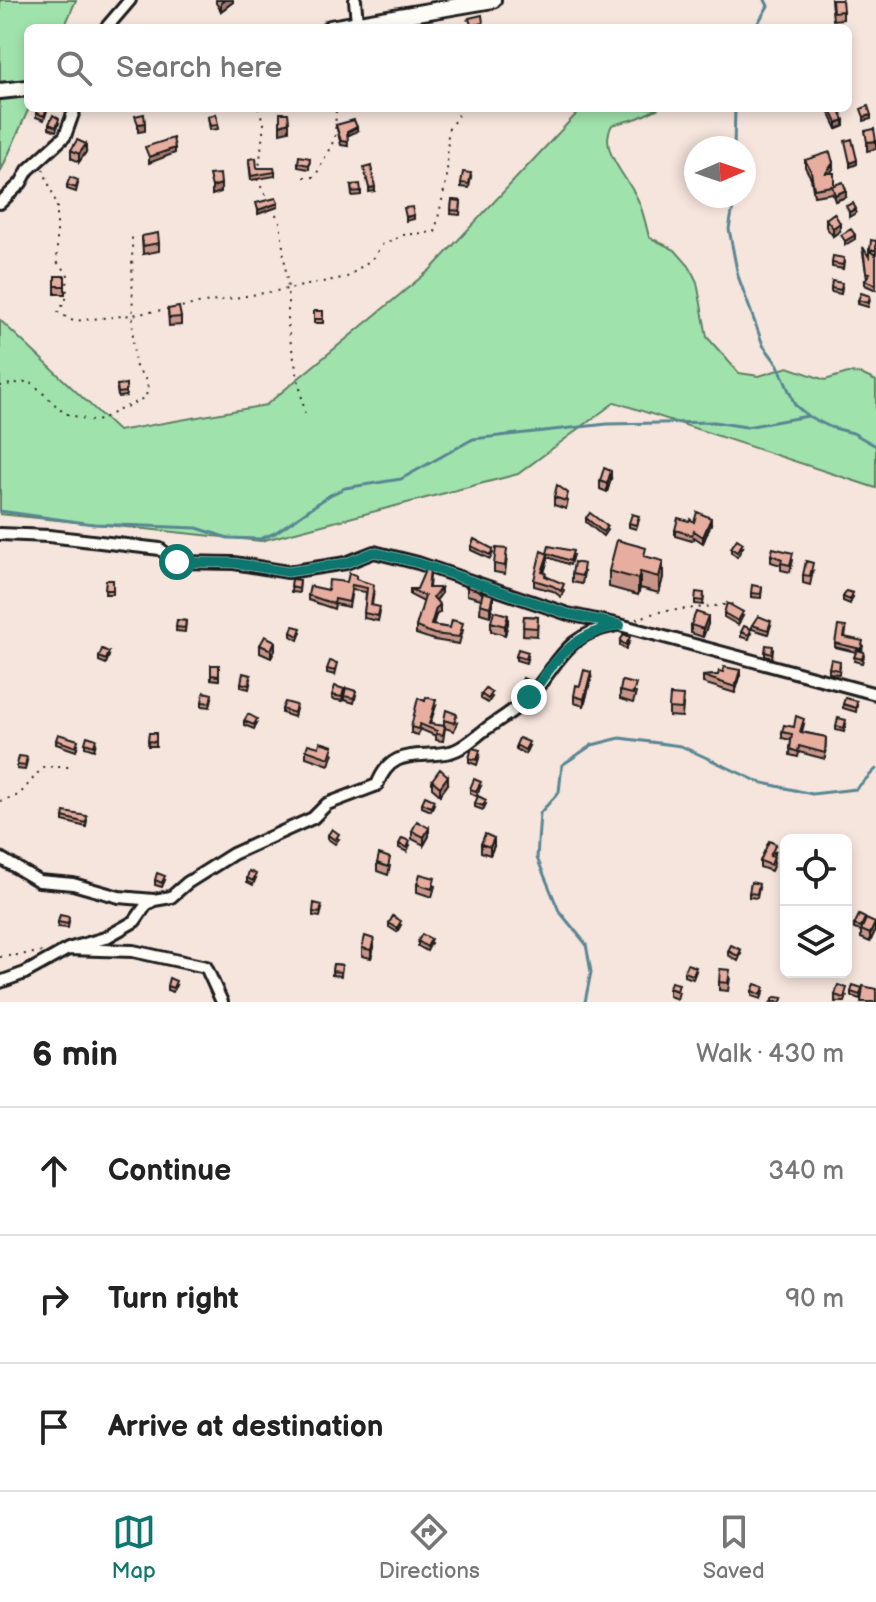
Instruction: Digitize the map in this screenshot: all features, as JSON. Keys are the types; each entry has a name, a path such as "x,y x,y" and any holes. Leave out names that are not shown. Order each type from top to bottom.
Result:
{"main road":[{"path":"348,24 493,0"},
{"path":"0,91 24,88"}],"street":[{"path":"109,24 130,0"},
{"path":"355,0 357,22"},
{"path":"0,203 21,183 28,170 65,136 74,112"},
{"path":"0,534 49,536 160,549 177,562 234,563 288,572 346,563 374,552 418,563 568,614 620,625 876,694"},
{"path":"0,858 39,881 73,884 119,897 154,900 171,897 233,854 313,818 327,804 377,785 384,768 397,761 417,753 452,752 529,697 574,641 596,630 620,625"},
{"path":"0,982 25,973 68,949 105,938 135,921 146,905 154,900"},
{"path":"68,949 133,951 206,967 222,1002"}],"path":[{"path":"260,112 264,123 256,177 280,222 288,289 288,329 306,418"},
{"path":"304,177 315,177 335,138 336,112"},
{"path":"40,161 57,205 57,262 68,273 66,300 58,312 73,321 132,315 347,277 372,259 382,245 403,235 435,232 447,177 448,130 460,112"},
{"path":"0,386 30,381 64,413 95,422 146,397 148,383 135,365 132,236"},
{"path":"620,625 658,612 733,604"},
{"path":"0,801 19,795 43,767 69,767"},
{"path":"0,957 68,949"}],"green space":[{"path":"0,0 76,0 66,24 24,24 24,112 27,112 0,173"},
{"path":"578,112 651,112 612,125 608,145 638,200 649,237 675,250 689,266 697,282 707,337 739,373 759,376 788,367 825,380 848,373 861,374 876,381 876,488 615,402 518,474 261,541 0,514 0,320 118,431 266,405 431,269"}],"building":[{"path":"832,0 842,0 843,11 833,12"},
{"path":"482,15 483,23 470,24 469,18"},
{"path":"868,106 871,115 864,117 861,109"},
{"path":"832,112 841,112 844,120 837,123"},
{"path":"280,113 288,113 289,122 280,125"},
{"path":"144,114 145,123 138,124 135,116"},
{"path":"216,114 218,125 210,126 208,117"},
{"path":"53,115 59,119 56,127 49,124"},
{"path":"354,120 357,127 347,132 348,142 341,141 336,125"},
{"path":"874,129 876,141 867,142 865,131"},
{"path":"173,138 175,148 149,157 145,147"},
{"path":"852,139 857,160 850,163 845,141"},
{"path":"77,140 86,144 79,154 71,150"},
{"path":"830,152 833,163 826,173 834,173 834,185 843,182 846,190 835,195 832,186 814,189 811,171 805,160"},
{"path":"299,156 310,158 309,165 298,163"},
{"path":"256,158 257,168 274,168 275,172 251,176 249,159"},
{"path":"371,166 375,187 369,188 364,168"},
{"path":"463,172 471,173 469,184 461,183"},
{"path":"220,174 221,184 212,187 209,175"},
{"path":"70,177 78,180 76,188 67,185"},
{"path":"360,184 361,191 352,192 351,185"},
{"path":"276,198 278,203 258,210 256,203"},
{"path":"452,200 461,201 460,211 451,210"},
{"path":"853,203 856,209 849,212 846,206"},
{"path":"412,207 414,215 406,217 404,208"},
{"path":"834,213 840,223 833,228 826,219"},
{"path":"851,229 855,235 845,241 841,235"},
{"path":"158,233 159,243 143,246 142,236"},
{"path":"871,240 876,241 876,250 870,250"},
{"path":"863,247 869,257 869,250 876,256 876,285 865,280 870,273 866,272"},
{"path":"833,256 844,258 843,265 832,263"},
{"path":"55,276 65,276 65,286 55,286"},
{"path":"832,281 842,283 841,290 831,288"},
{"path":"861,293 870,296 868,303 858,300"},
{"path":"179,307 181,317 169,318 168,309"},
{"path":"314,311 323,311 323,319 314,319"},
{"path":"126,384 126,392 118,393 117,385"},
{"path":"604,468 611,471 607,484 600,481"},
{"path":"557,485 568,493 566,501 554,497"},
{"path":"697,512 711,518 703,537 694,531 692,535 675,530 678,518 694,522"},
{"path":"590,513 607,526 603,532 586,518"},
{"path":"632,514 639,516 636,525 629,523"},
{"path":"474,539 493,549 490,555 471,546"},
{"path":"737,539 743,543 737,552 731,548"},
{"path":"617,540 646,548 644,556 663,561 659,577 640,572 638,579 609,571"},
{"path":"549,546 573,551 570,561 547,553"},
{"path":"496,548 507,549 505,566 494,564"},
{"path":"773,548 793,553 790,565 781,563 782,559 771,555"},
{"path":"541,551 548,554 542,572 564,584 561,591 534,580"},
{"path":"806,561 813,563 810,576 803,575"},
{"path":"574,562 584,564 582,576 572,574"},
{"path":"426,568 430,569 428,588 441,588 433,597 440,605 436,608 431,625 450,628 452,620 463,623 459,637 434,634 416,627 425,596 410,589 417,589"},
{"path":"349,573 374,585 371,605 380,607 378,616 364,613 367,588 352,585 349,602 335,599 334,604 308,595 310,586 328,590 329,580 347,582"},
{"path":"292,579 300,580 299,589 291,587"},
{"path":"106,580 113,580 113,590 105,590"},
{"path":"469,581 483,586 482,591 467,587"},
{"path":"752,585 762,587 761,594 751,593"},
{"path":"846,591 853,593 850,600 843,597"},
{"path":"483,592 493,595 490,607 480,604"},
{"path":"696,592 704,593 703,601 695,600"},
{"path":"727,603 743,612 738,621 724,613"},
{"path":"494,611 508,615 505,626 491,622"},
{"path":"696,612 708,616 703,629 691,625"},
{"path":"524,616 538,617 537,628 523,627"},
{"path":"758,616 771,621 768,630 752,625"},
{"path":"177,620 186,621 185,628 176,627"},
{"path":"293,626 301,628 298,636 291,632"},
{"path":"744,626 751,629 749,635 741,632"},
{"path":"838,626 846,627 844,637 863,641 861,649 835,643"},
{"path":"624,634 630,637 626,645 620,641"},
{"path":"265,636 275,641 271,650 260,645"},
{"path":"766,645 773,646 772,654 765,652"},
{"path":"102,649 109,652 106,660 99,657"},
{"path":"518,649 528,652 526,659 516,656"},
{"path":"857,650 864,652 862,659 854,657"},
{"path":"831,659 840,661 839,670 829,668"},
{"path":"330,661 337,663 335,671 327,669"},
{"path":"211,665 219,665 219,676 211,675"},
{"path":"724,667 740,670 735,687 703,676 718,675"},
{"path":"584,670 591,672 584,699 574,696"},
{"path":"243,673 251,675 249,685 241,683"},
{"path":"523,678 529,681 521,689 519,688"},
{"path":"622,681 636,684 633,694 620,691"},
{"path":"335,686 344,689 342,697 332,695"},
{"path":"346,688 356,691 354,698 344,696"},
{"path":"486,688 492,693 488,699 481,694"},
{"path":"204,692 212,694 210,703 202,702"},
{"path":"670,695 683,696 682,709 669,708"},
{"path":"426,697 436,700 429,724 445,726 443,735 420,724 418,729 411,727 418,698 425,701"},
{"path":"845,698 857,701 856,708 843,704"},
{"path":"285,702 296,705 294,713 282,709"},
{"path":"446,710 457,714 454,723 444,720"},
{"path":"248,714 257,719 254,725 244,721"},
{"path":"796,716 804,719 800,732 826,737 825,753 799,746 798,752 790,749 792,734 782,732 784,725 794,727"},
{"path":"838,718 846,720 844,728 836,726"},
{"path":"149,733 156,733 156,742 148,741"},
{"path":"58,734 78,740 76,747 56,740"},
{"path":"87,736 96,739 94,746 85,743"},
{"path":"519,738 529,742 525,750 516,745"},
{"path":"320,742 333,746 329,758 306,750 308,744 319,747"},
{"path":"472,748 480,750 477,760 469,758"},
{"path":"19,756 27,757 25,766 17,765"},
{"path":"440,769 448,776 440,787 432,780"},
{"path":"474,779 481,782 476,791 470,789"},
{"path":"425,796 434,800 431,807 422,803"},
{"path":"478,796 486,800 483,806 475,803"},
{"path":"64,812 87,816 86,823 63,817"},
{"path":"417,821 429,828 424,837 412,831"},
{"path":"332,829 339,834 335,840 328,835"},
{"path":"485,834 494,838 490,847 481,844"},
{"path":"402,838 410,841 407,848 399,844"},
{"path":"769,841 776,844 770,856 774,857 771,865 760,861"},
{"path":"379,854 390,858 388,867 377,863"},
{"path":"249,871 256,874 253,881 247,878"},
{"path":"157,873 165,876 162,883 155,880"},
{"path":"420,874 435,878 432,889 417,884"},
{"path":"751,882 759,884 757,894 749,893"},
{"path":"314,903 322,905 320,913 313,912"},
{"path":"60,915 69,917 68,924 58,922"},
{"path":"859,915 865,918 861,927 854,925"},
{"path":"393,916 401,921 397,928 389,923"},
{"path":"866,919 875,923 870,934 861,930"},
{"path":"422,934 431,939 427,947 418,941"},
{"path":"365,936 374,939 371,950 362,948"},
{"path":"731,945 741,950 738,956 728,951"},
{"path":"333,964 342,965 341,972 332,971"},
{"path":"687,964 696,967 693,975 684,972"},
{"path":"720,969 730,970 728,983 719,982"},
{"path":"169,978 176,981 173,988 167,986"},
{"path":"671,982 679,984 677,991 669,988"},
{"path":"755,984 764,987 761,995 752,991"},
{"path":"838,985 847,988 844,998 835,995"},
{"path":"853,985 862,988 860,995 851,992"},
{"path":"863,986 876,989 876,1002 861,1002"}],"waterway":[{"path":"757,24 768,6 765,0"},
{"path":"734,136 735,112"},
{"path":"733,208 729,229 738,276 763,345 778,365 795,405 808,416 830,427 853,433 876,446"},
{"path":"0,511 93,524 197,528 228,538 260,539 275,533 330,495 345,488 401,479 473,439 607,424 714,422 746,427 808,416"},
{"path":"585,1002 591,972 586,944 559,911 537,858 540,813 559,792 562,765 592,745 620,738 681,746 759,782 812,794 856,789 876,769"}],"route":[{"path":"177,562 234,563 288,572 346,563 374,552 418,563 568,614 620,625 596,630 574,641 529,697"}]}
